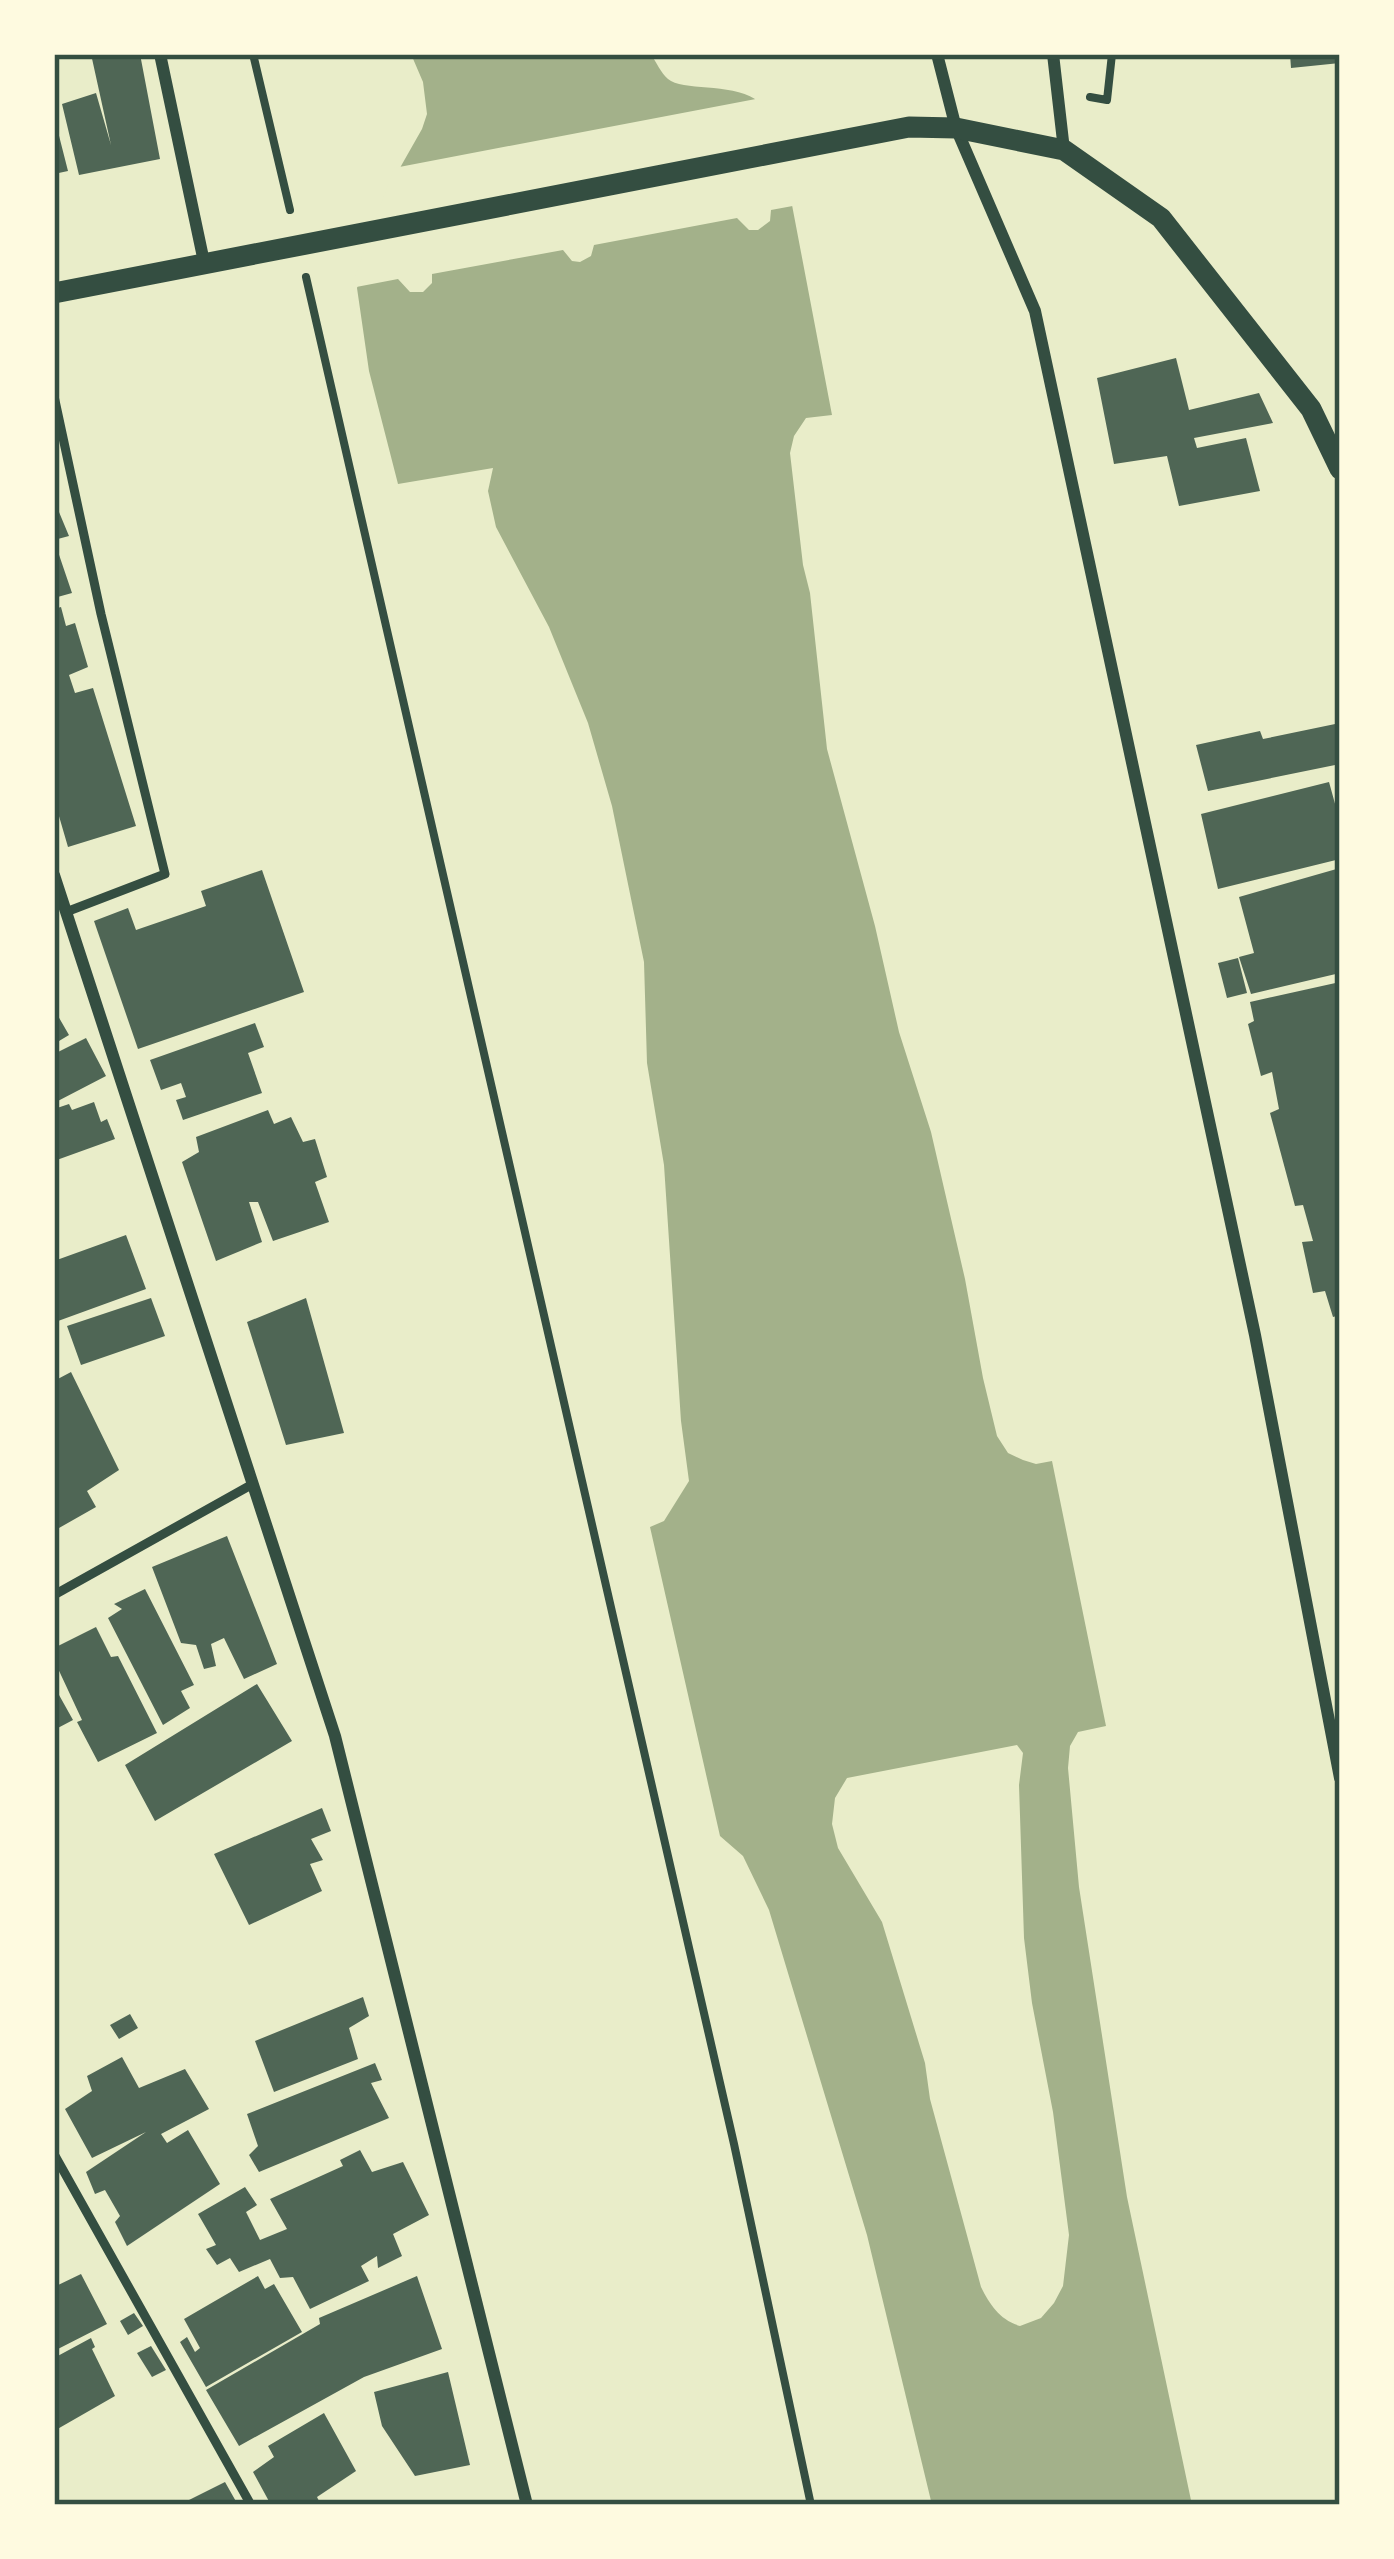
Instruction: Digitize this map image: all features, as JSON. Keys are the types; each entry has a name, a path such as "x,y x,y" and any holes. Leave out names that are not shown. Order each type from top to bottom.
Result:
{"street":[{"path":"160,54 204,262"},
{"path":"938,54 956,128 1034,311 1250,1312 1340,1778"},
{"path":"1053,54 1064,150"},
{"path":"54,293 909,128 956,128 1064,150 1161,218 1311,409 1340,469"},
{"path":"54,875 335,1736 527,2505"}],"lane":[{"path":"54,396 100,614 165,874 66,912"},
{"path":"54,1595 251,1485"},
{"path":"54,2154 251,2505"}],"path":[{"path":"254,54 291,215"},
{"path":"1059,93 1107,100 1112,54"},
{"path":"302,261 734,2144 811,2505"}],"shaded area":[{"path":"411,54 651,54 675,83 755,99 792,205 832,415 806,418 790,453 827,749 899,1032 931,1132 997,1436 1008,1453 1023,1460 1052,1461 1106,1726 1078,1732 1070,1746 1079,1887 1127,2197 1192,2505 932,2505 867,2235 769,1910 743,1856 720,1836 650,1527 664,1521 689,1481 664,1165 647,1063 644,962 612,806 588,723 549,627 496,527 488,491 493,468 398,484 369,371 357,288 401,166 427,114 423,82","holes":["1017,1745 1023,1753 1019,1785 1024,1938 1069,2235 1063,2286 1054,2303 1041,2318 1020,2326 996,2311 981,2287 930,2099 925,2063 882,1922 838,1848 832,1824 835,1798 847,1778"]}],"pier":[{"path":"761,98 798,205 771,210 770,221 758,230 749,230 737,218 594,245 591,256 580,262 572,261 563,250 432,274 432,283 423,292 410,292 398,279 351,288 394,168"}],"building":[{"path":"91,54 140,54 160,159 79,175 62,104 96,93 111,145"},
{"path":"1290,54 1340,54 1340,63 1291,68"},
{"path":"54,116 68,171 54,174"},
{"path":"1176,358 1189,410 1259,393 1273,423 1194,438 1197,448 1246,438 1260,491 1179,506 1167,456 1114,464 1097,378"},
{"path":"54,500 69,536 54,540"},
{"path":"54,540 72,593 54,598"},
{"path":"61,607 66,626 75,623 88,667 69,675 75,693 93,688 136,826 68,847 54,799 54,609"},
{"path":"1340,723 1340,764 1208,791 1196,745 1260,731 1263,739"},
{"path":"1329,782 1340,810 1340,859 1218,889 1201,814"},
{"path":"1340,868 1340,973 1251,994 1239,957 1254,953 1239,897"},
{"path":"262,870 304,992 138,1049 94,921 128,908 136,930 206,906 201,891"},
{"path":"1238,958 1247,993 1227,998 1218,963"},
{"path":"1340,982 1340,1315 1333,1317 1325,1291 1313,1293 1302,1242 1313,1241 1303,1205 1295,1206 1270,1113 1279,1109 1272,1072 1261,1076 1248,1024 1254,1021 1250,1002"},
{"path":"54,1009 69,1035 54,1044"},
{"path":"255,1023 264,1047 248,1053 262,1093 183,1120 176,1100 186,1097 181,1083 161,1090 150,1060"},
{"path":"86,1038 106,1076 54,1103 54,1054"},
{"path":"94,1102 101,1122 107,1119 115,1139 54,1161 54,1109 69,1104 72,1110"},
{"path":"268,1110 274,1124 291,1117 303,1142 315,1139 327,1177 315,1182 329,1222 273,1241 258,1202 249,1202 262,1242 216,1261 182,1162 199,1152 196,1137"},
{"path":"126,1235 146,1289 58,1321 54,1261"},
{"path":"151,1298 165,1336 81,1365 67,1326"},
{"path":"306,1298 344,1433 286,1445 247,1322"},
{"path":"71,1372 119,1470 87,1491 96,1507 59,1528 54,1518 54,1381"},
{"path":"227,1536 277,1664 244,1679 224,1638 211,1644 216,1666 204,1669 196,1645 181,1643 152,1567"},
{"path":"145,1589 194,1685 181,1691 190,1708 163,1725 108,1618 122,1609 114,1604"},
{"path":"96,1627 111,1657 118,1656 157,1733 98,1762 54,1660 54,1648"},
{"path":"257,1684 292,1741 155,1821 125,1765"},
{"path":"54,1686 73,1720 54,1730"},
{"path":"322,1808 331,1831 311,1839 323,1860 310,1864 322,1891 249,1925 214,1854"},
{"path":"363,1997 369,2016 349,2028 358,2059 274,2092 255,2041"},
{"path":"130,2014 138,2028 119,2039 110,2025"},
{"path":"122,2057 139,2088 185,2069 209,2109 161,2134 167,2143 188,2130 220,2184 127,2246 115,2222 120,2216 105,2190 95,2194 86,2172 146,2132 92,2158 65,2109 92,2091 87,2076"},
{"path":"375,2063 382,2080 371,2083 389,2118 259,2172 249,2155 258,2146 247,2114"},
{"path":"360,2150 372,2172 403,2162 429,2215 393,2234 402,2256 378,2268 377,2256 361,2266 369,2281 310,2309 293,2277 280,2278 270,2259 239,2272 230,2258 217,2265 206,2249 216,2245 198,2214 245,2187 257,2205 246,2212 260,2240 287,2229 270,2199 343,2166 340,2160"},
{"path":"81,2274 107,2324 54,2351 54,2287"},
{"path":"258,2276 265,2289 274,2284 302,2332 206,2387 180,2342 187,2337 195,2352 200,2348 184,2319"},
{"path":"417,2276 442,2349 364,2377 239,2446 206,2390 320,2324 319,2318"},
{"path":"134,2313 143,2326 128,2335 120,2321"},
{"path":"91,2338 115,2396 54,2431 54,2358"},
{"path":"151,2346 166,2370 152,2377 137,2353"},
{"path":"448,2372 470,2465 415,2476 382,2426 374,2392"},
{"path":"324,2413 356,2471 317,2497 321,2505 271,2505 253,2472 274,2457 268,2446"},
{"path":"225,2482 238,2505 192,2505 189,2500"}]}
